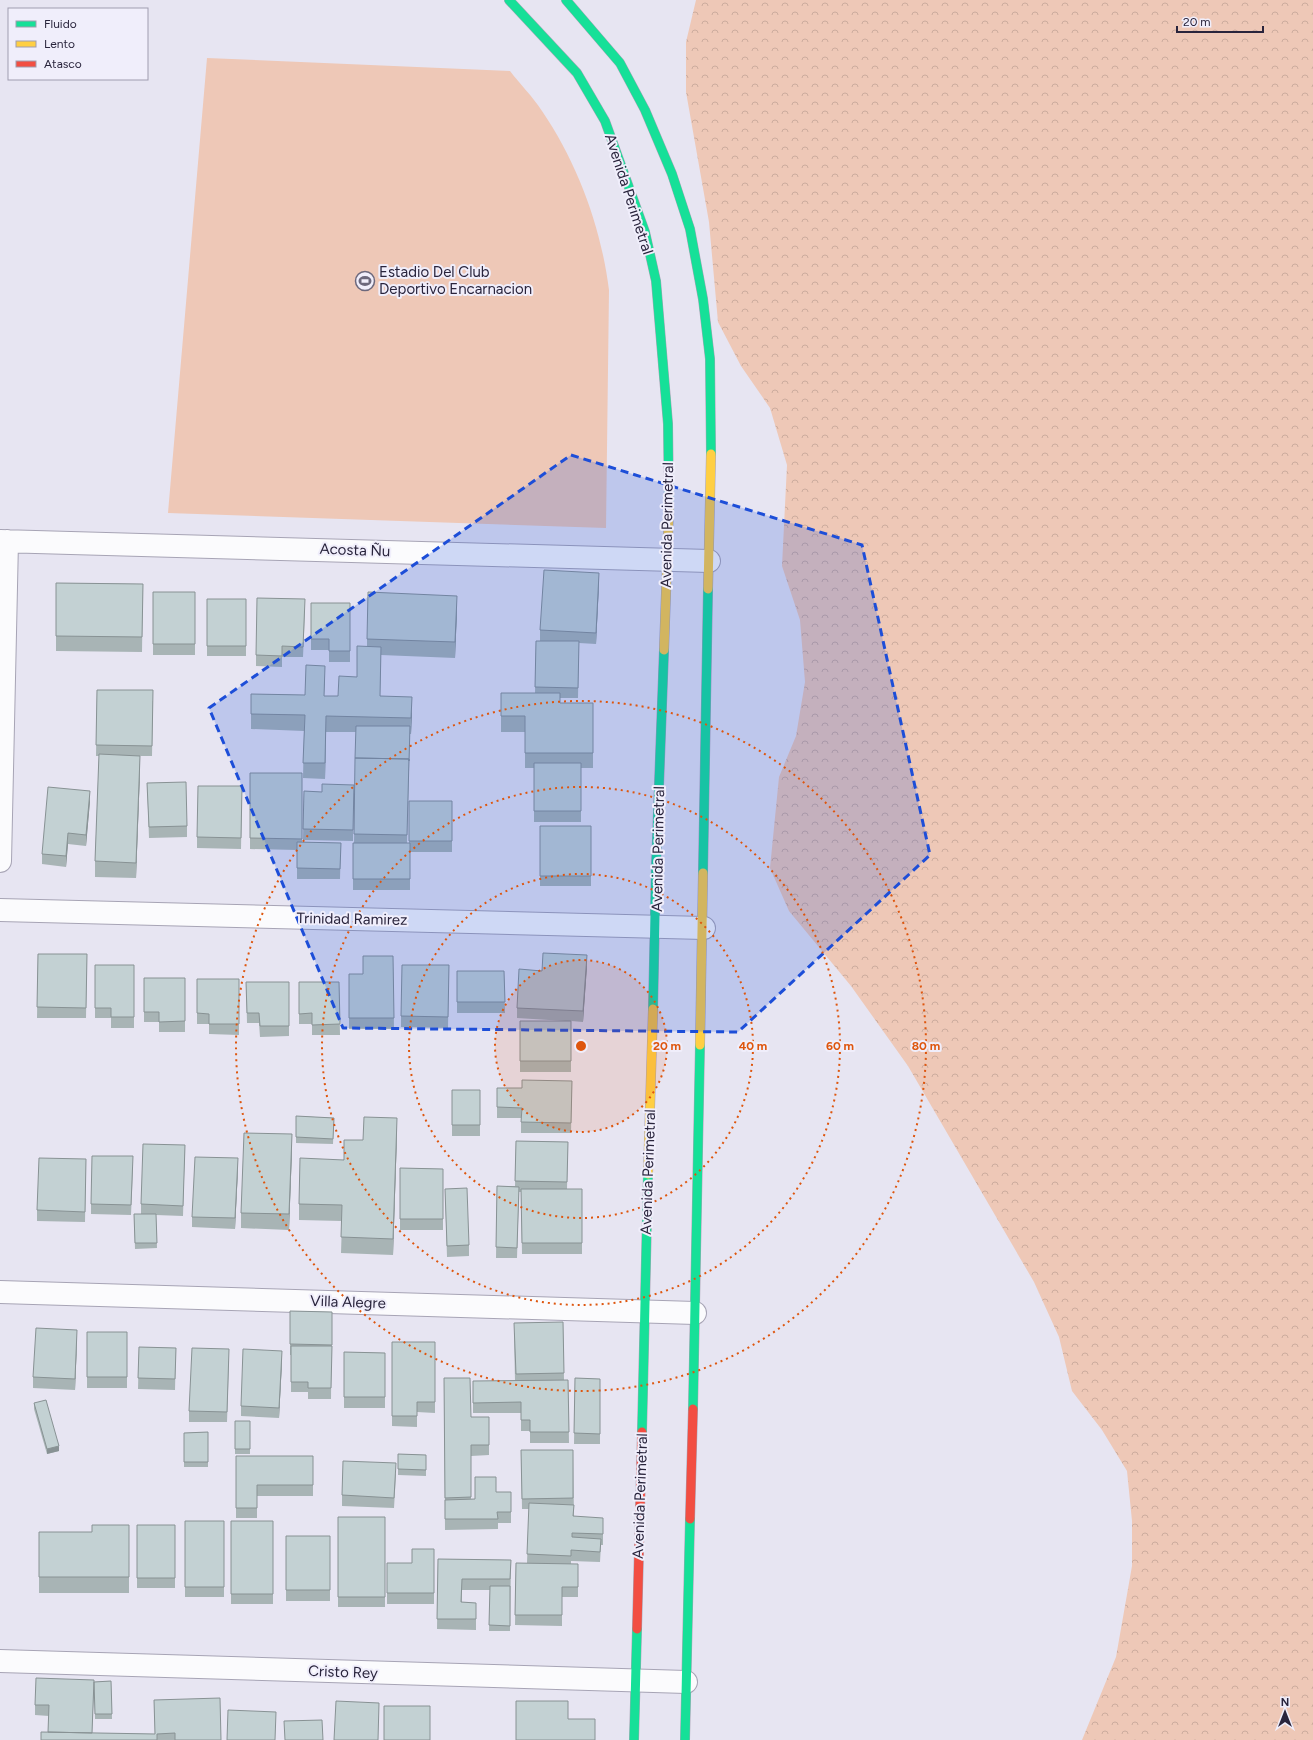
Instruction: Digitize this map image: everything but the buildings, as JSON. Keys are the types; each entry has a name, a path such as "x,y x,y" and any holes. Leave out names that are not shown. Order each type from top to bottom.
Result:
{"main road":[{"name":"Avenida Perimetral","path":"509,0 577,73 605,121 645,232 656,282 668,424 670,523 656,867 656,927 644,1311 634,1740"},
{"path":"566,0 620,63 645,110 672,174 690,229 703,299 710,359 711,437 708,524 709,561 703,868 704,928 700,1010 696,1313 684,1740"}],"street":[{"name":"Acosta Ñu","path":"4,541 709,561"},
{"path":"0,861 4,541"},
{"name":"Trinidad Ramirez","path":"0,910 704,928"},
{"name":"Villa Alegre","path":"0,1292 696,1313"},
{"name":"Cristo Rey","path":"0,1661 686,1682"}],"highlighted area":[{"path":"571,455 862,545 930,855 738,1032 343,1028 209,708"}],"green space":[{"path":"696,0 1313,0 1313,1740 1082,1740 1116,1657 1132,1566 1132,1521 1127,1471 1102,1430 1072,1391 1059,1337 1034,1282 908,1066 851,986 789,911 770,868 779,777 796,736 805,682 800,620 782,566 787,465 770,408 741,366 718,322 709,222 686,92 686,42"},
{"name":"Estadio Del Club Deportivo Encarnacion","path":"207,58 510,71 531,96 555,131 567,152 594,220 605,266 609,290 606,528 168,513"}],"traffic: fast":[{"path":"509,0 577,73 605,121 645,232 656,281 668,424 669,508"},
{"path":"566,0 620,63 645,110 672,174 690,229 703,299 710,359 711,454"},
{"path":"703,873 708,589"},
{"path":"653,1009 656,867 664,650"},
{"path":"693,1409 700,1045"},
{"path":"642,1432 648,1174"},
{"path":"685,1740 690,1519"},
{"path":"634,1740 637,1629"}],"traffic: slow":[{"path":"708,589 711,454"},
{"path":"664,650 669,508"},
{"path":"700,1045 703,873"},
{"path":"648,1174 653,1009"}],"traffic: jam":[{"path":"690,1519 693,1409"},
{"path":"637,1629 642,1432"}],"place":[{"name":"Estadio Del Club Deportivo Encarnacion","path":"365,281"}]}
